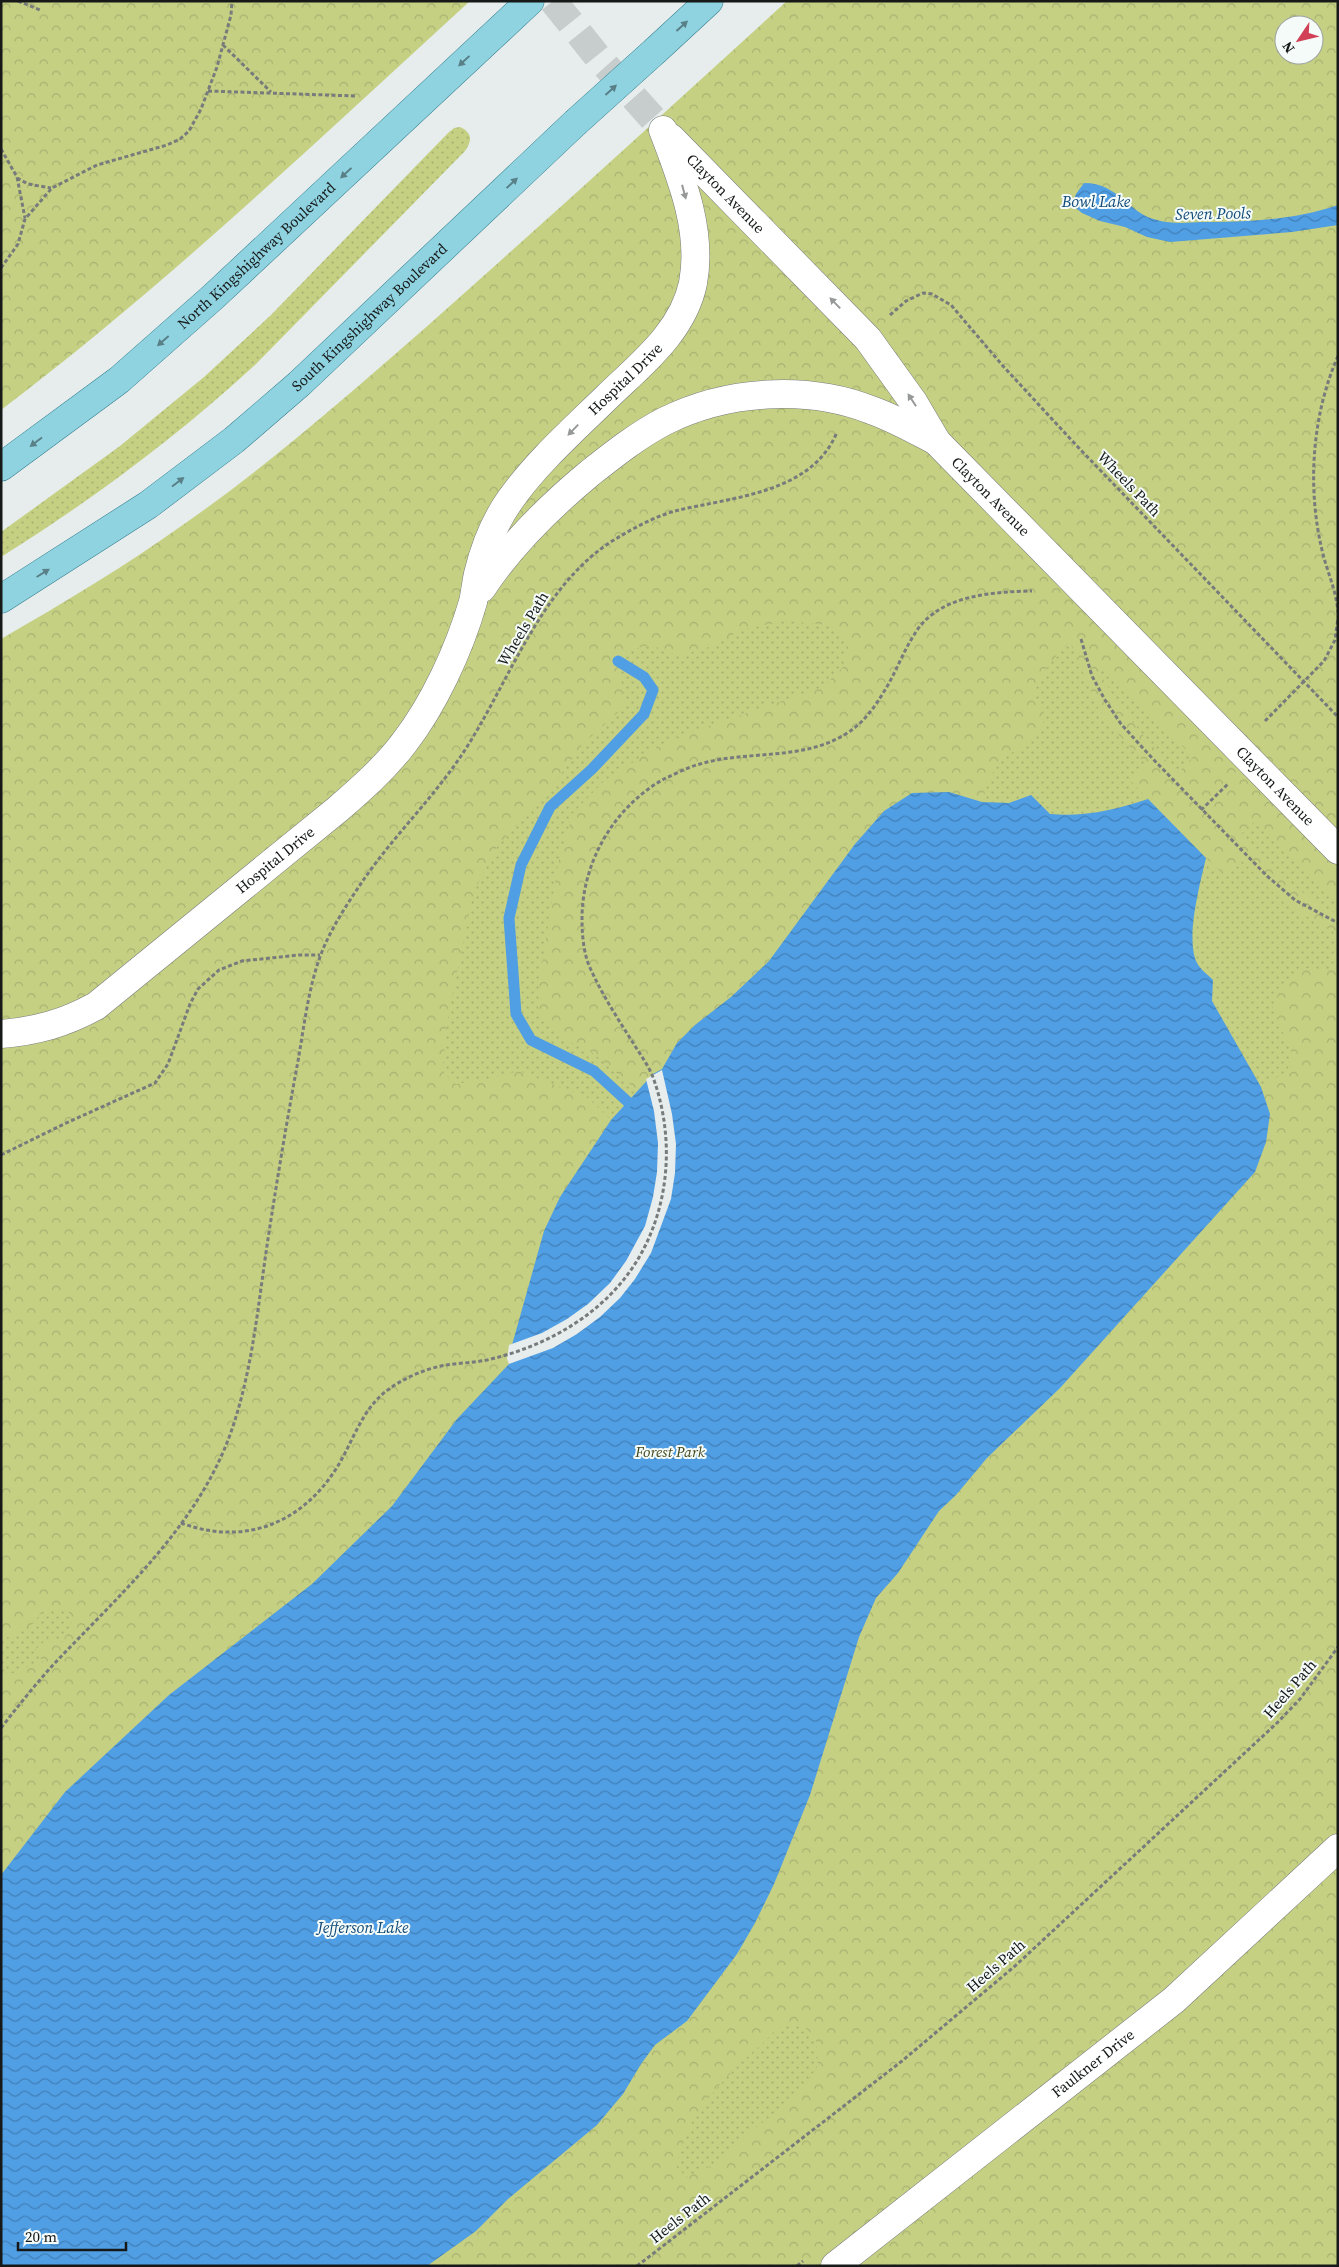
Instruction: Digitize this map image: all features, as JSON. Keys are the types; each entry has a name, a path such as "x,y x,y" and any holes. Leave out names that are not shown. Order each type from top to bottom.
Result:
{"main road":[{"name":"North Kingshighway Boulevard","path":"1,467 118,380 213,298 530,1"},
{"name":"South Kingshighway Boulevard","path":"1,599 148,505 234,440 299,384 575,123 709,1"}],"street":[{"name":"Clayton Avenue","path":"663,130 868,339 914,403 937,442 1338,850"},
{"name":"Hospital Drive","path":"1,1034 31,1032 74,1018 96,1006 338,809 374,777 404,743 433,700 452,659 473,602 478,572 488,542 508,502 530,475 577,426 664,342 684,311 693,283 696,248 694,232 678,170 663,130"},
{"name":"Hospital Drive","path":"473,602 498,563 521,537 576,485 620,449 658,426 702,407 730,399 768,395 822,397 870,409 905,424 937,442"},
{"name":"Faulkner Drive","path":"835,2266 1174,2000 1338,1848"}],"path":[{"path":"18,1 40,10"},
{"path":"1,268 18,244 25,219 52,188 97,165 150,150 180,139 189,131 196,121 208,92 231,15 232,1"},
{"path":"223,45 271,93"},
{"path":"208,92 356,96"},
{"path":"1,149 17,177 25,219"},
{"path":"17,177 28,184 52,188"},
{"name":"Wheels Path","path":"898,308 914,296 922,293 932,294 951,305 1003,366 1076,445 1338,717"},
{"path":"1338,356 1323,394 1315,432 1314,468 1316,508 1322,550 1336,592 1338,612"},
{"name":"Wheels Path","path":"1,1728 53,1665 153,1560 197,1498 229,1437 248,1372 257,1329 268,1241 305,1021 320,956 344,910 387,847 458,760 483,721 548,606 562,586 582,565 604,547 647,521 672,512 764,492 790,480 824,455 832,445 838,430"},
{"path":"181,1523 196,1529 229,1534 254,1532 270,1526 300,1510 319,1492 341,1460 362,1420 384,1393 413,1375 442,1365 484,1361 532,1347 558,1335 583,1320 606,1300 625,1278 654,1226 662,1198 666,1173 665,1123 653,1074 589,968 582,935 582,901 591,864 606,835 630,802 664,780 700,764 814,748 843,735 868,716 887,686 916,631 937,611 964,599 988,592 1032,591"},
{"path":"1265,722 1324,661 1335,640 1338,618"},
{"path":"1080,639 1092,676 1121,724 1267,876 1295,900 1338,923"},
{"path":"1202,810 1230,782"},
{"path":"1,1155 155,1083 168,1064 190,1004 198,989 219,970 242,961 299,955 320,956"},
{"name":"Heels Path","path":"637,2266 902,2061 1014,1966 1277,1723 1300,1699 1338,1647"}],"green space":[{"path":"1,1 470,1 182,263 1,410"},
{"name":"Forest Park","path":"787,1 1338,1 1338,2266 1,2266 1,639 142,553 248,477 424,329"},
{"path":"460,127 467,132 470,138 465,151 257,363 134,466 68,513 1,557 1,532 120,446 204,377 271,315 448,133 454,128"},
{"path":"786,621 829,625 848,646 844,666 823,687 691,732 646,754 604,781 573,813 558,864 540,977 538,1009 558,1036 593,1053 638,1091 611,1120 588,1098 519,1071 456,1084 442,1072 448,1017 474,891 498,845 551,788 583,744 625,706 618,661 634,650 647,646 660,648 678,656 709,647 744,629"},
{"path":"1070,642 1097,706 1113,729 1146,764 1130,780 1148,799 1112,809 1063,815 1050,814 1031,795 1009,803 982,802 989,779 1001,760 1025,744 1043,724 1043,712 1032,697 1048,667"},
{"path":"1104,666 1193,757 1178,773 1145,737 1116,699 1099,672"},
{"path":"1255,821 1338,904 1338,915 1286,879 1239,836"},
{"path":"1206,858 1226,877 1242,861 1276,895 1296,911 1338,933 1338,970 1302,968 1293,981 1281,989 1272,1006 1293,1057 1286,1072 1261,1087 1212,1001 1213,980 1198,965 1194,953 1192,940 1193,926"},
{"path":"49,1608 68,1611 73,1619 59,1647 49,1637 34,1651 44,1662 31,1665 15,1674 7,1672 1,1667 2,1641 31,1625"},
{"path":"802,2025 816,2038 818,2066 796,2097 753,2130 713,2165 687,2177 678,2169 680,2152 686,2134 707,2100 735,2069 779,2028"}],"water":[{"name":"Bowl Lake","path":"1084,183 1096,184 1106,188 1147,216 1173,223 1271,219 1305,214 1338,205 1338,225 1292,232 1170,242 1147,237 1125,227 1100,221 1082,213 1072,205 1076,194"},
{"name":"Jefferson Lake","path":"949,792 982,802 1009,803 1031,795 1050,814 1063,815 1100,812 1148,799 1206,858 1193,926 1192,940 1194,953 1198,965 1213,980 1212,1001 1261,1087 1270,1114 1266,1142 1255,1172 1060,1388 987,1458 956,1495 939,1511 898,1573 876,1598 859,1637 810,1795 774,1884 737,1954 687,2021 655,2045 623,2094 597,2125 508,2199 476,2231 427,2266 1,2266 1,1875 65,1792 169,1695 312,1584 392,1506 457,1419 509,1364 512,1345 544,1231 560,1197 611,1120 653,1074 662,1069 677,1043 695,1025 731,997 769,961 855,844 884,811 912,793"}],"pier":[{"path":"662,1070 672,1114 676,1144 675,1173 671,1199 651,1253 635,1279 620,1298 600,1317 577,1334 553,1348 509,1364 507,1359 509,1345 542,1333 567,1319 588,1304 610,1283 626,1261 645,1226 653,1197 657,1172 658,1143 654,1111 646,1079"}],"waterway":[{"path":"618,661 644,677 653,690 644,714 592,769 550,807 521,865 509,918 516,1014 531,1040 594,1071 628,1102"}],"tunnel":[{"path":"553,1 597,56 663,130"}],"water label":[{"name":"Seven Pools","path":"1213,213"}]}
